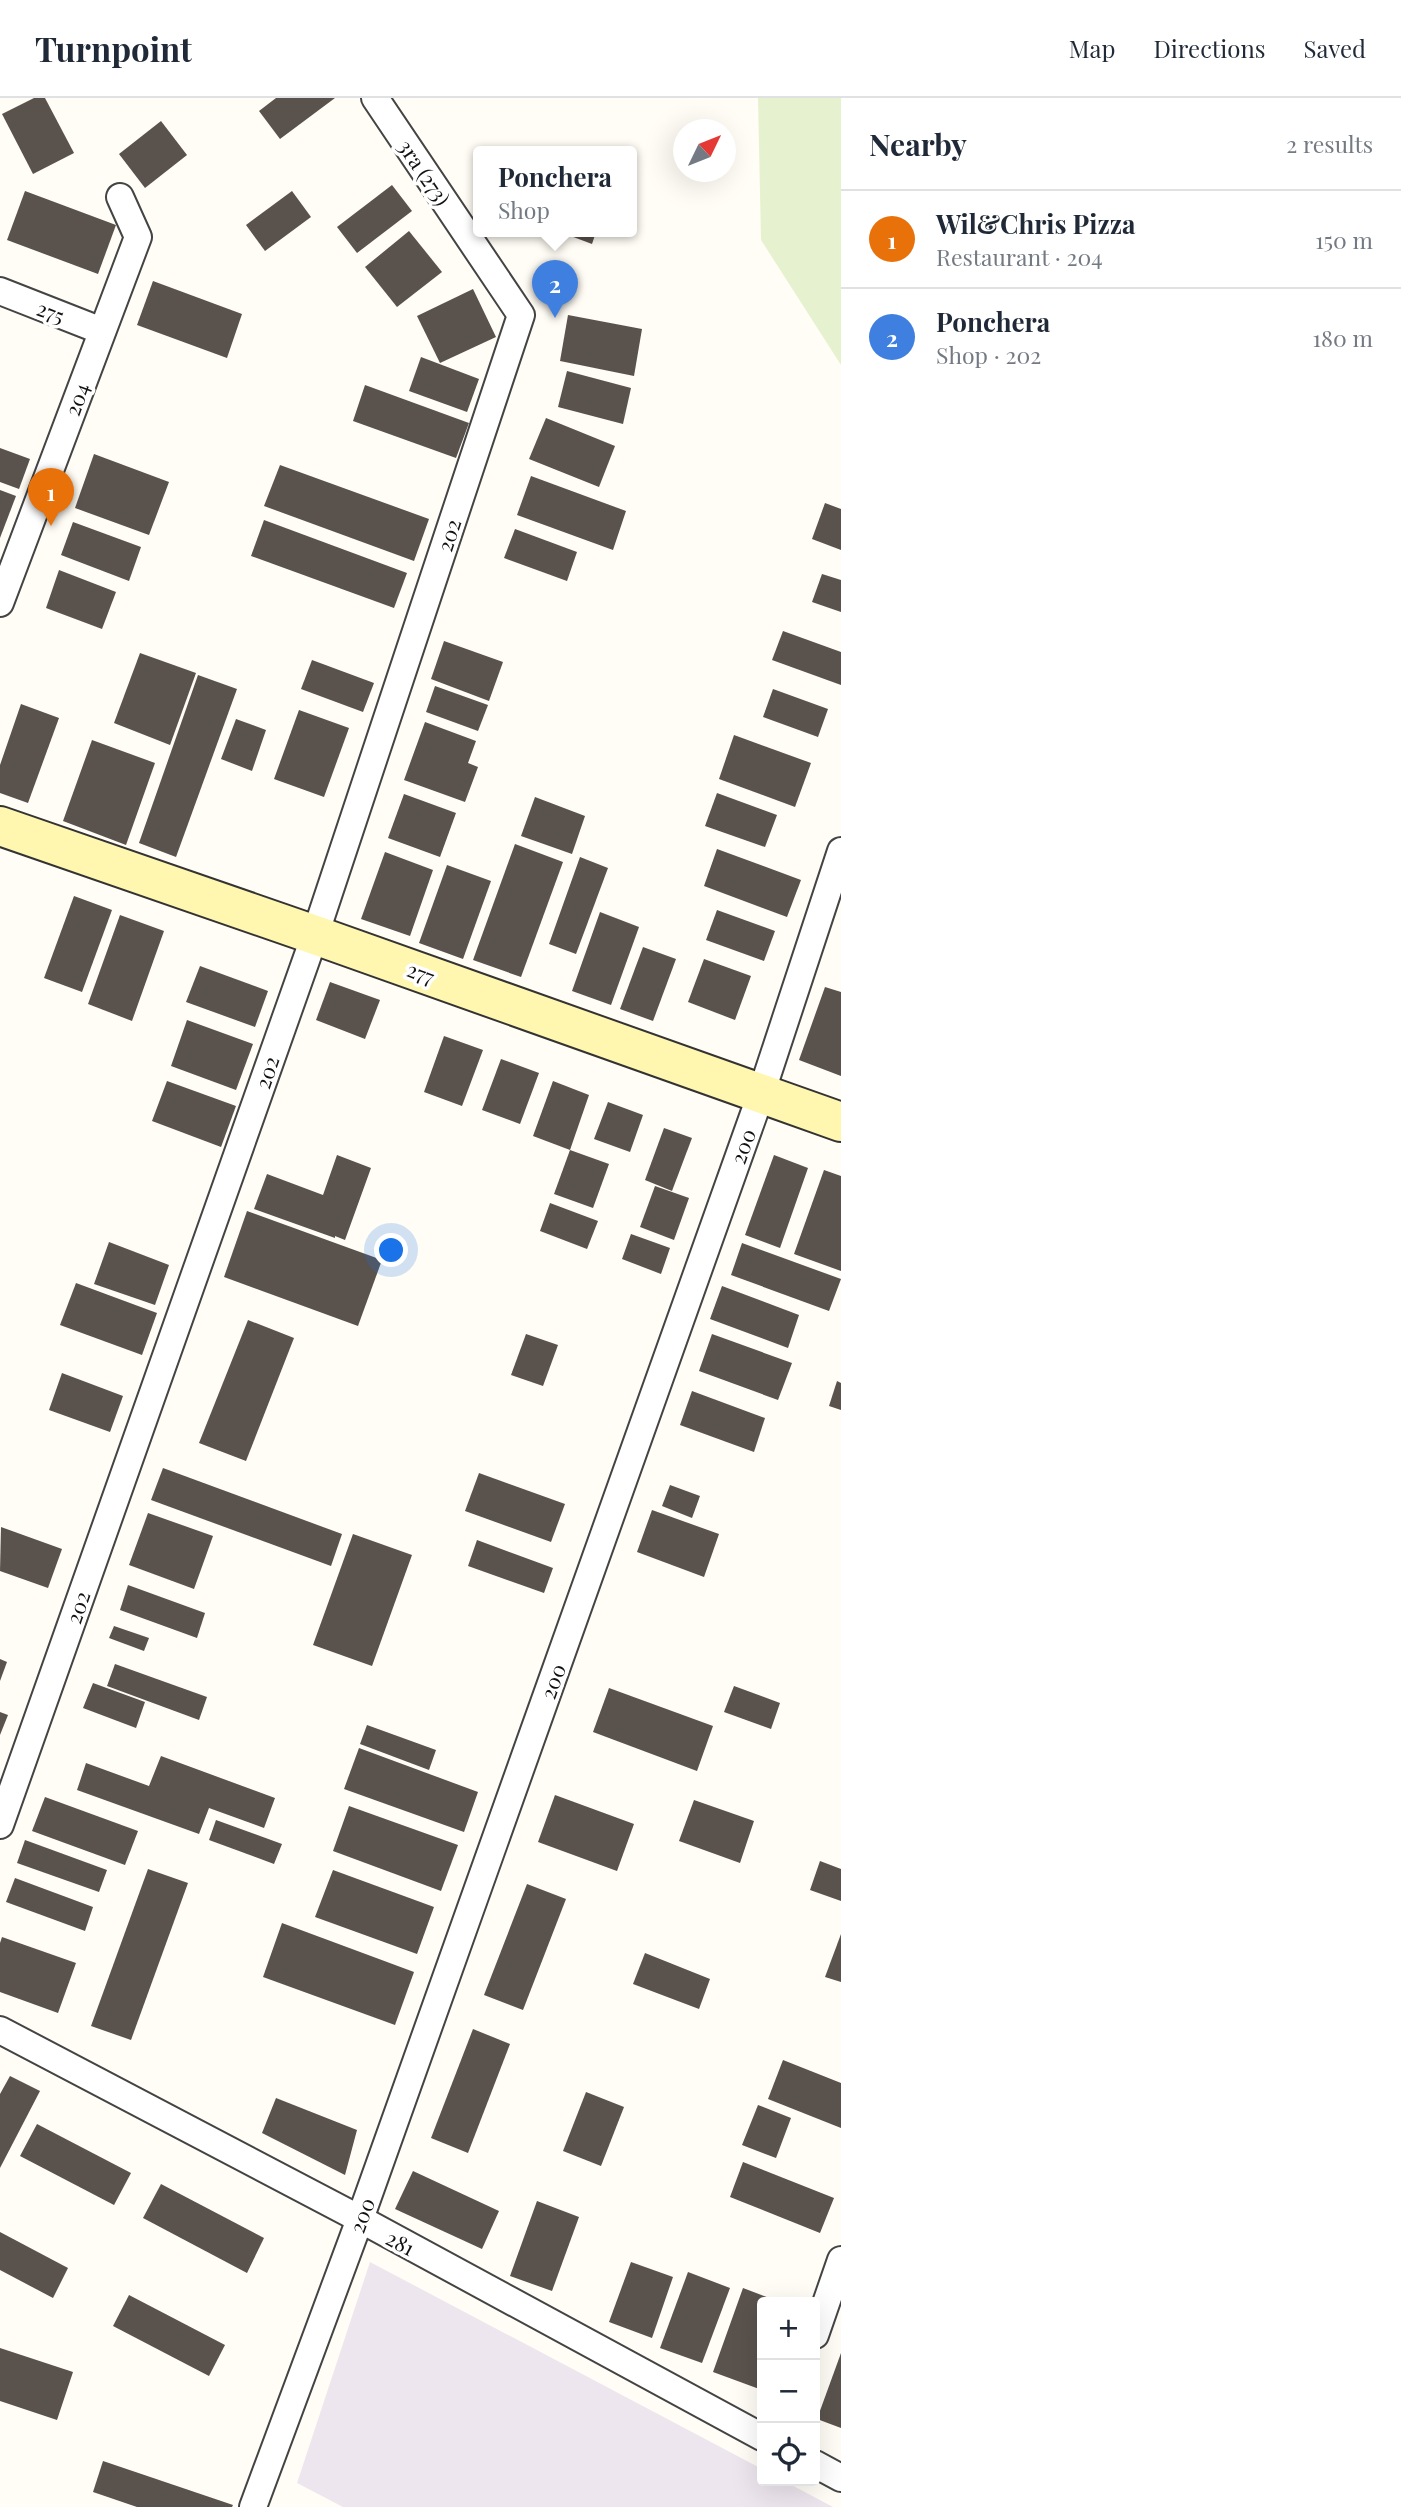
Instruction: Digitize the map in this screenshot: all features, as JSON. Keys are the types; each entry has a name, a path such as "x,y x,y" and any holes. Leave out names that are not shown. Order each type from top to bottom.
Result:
{"street":[{"name":"3ra (273)","path":"375,98 521,315"},
{"name":"204","path":"0,603 138,237 120,197"},
{"name":"275","path":"0,291 102,331"},
{"name":"202","path":"0,1825 315,935 521,315"},
{"name":"277","path":"0,826 841,1122"},
{"name":"200","path":"253,2507 360,2220 761,1094 841,851"},
{"name":"281","path":"0,2030 757,2434"},
{"path":"820,2321 841,2260"},
{"path":"820,2467 841,2478"}],"shaded area":[{"path":"370,2262 757,2466 757,2486 793,2486 833,2507 343,2507 297,2483"}],"green space":[{"path":"758,98 841,98 841,365 761,240"}],"building":[{"path":"34,98 45,98 74,153 33,174 2,114"},
{"path":"276,98 335,98 280,139 259,111"},
{"path":"161,121 187,155 145,188 119,154"},
{"path":"392,185 412,211 357,253 337,227"},
{"path":"25,191 116,225 98,274 7,240"},
{"path":"292,191 311,217 265,251 246,225"},
{"path":"409,231 442,272 397,307 365,267"},
{"path":"573,237 594,237 592,244"},
{"path":"153,281 242,314 227,358 137,325"},
{"path":"473,289 496,337 440,363 417,316"},
{"path":"568,315 642,329 634,376 560,361"},
{"path":"421,357 479,379 467,412 409,391"},
{"path":"567,371 631,388 623,424 558,407"},
{"path":"365,385 469,423 456,458 353,421"},
{"path":"546,418 615,446 599,487 529,459"},
{"path":"0,448 30,459 19,489 0,482"},
{"path":"94,454 169,482 149,535 75,508"},
{"path":"280,465 429,519 414,561 264,506"},
{"path":"531,476 626,511 613,550 517,515"},
{"path":"0,490 16,496 0,538"},
{"path":"825,503 841,509 841,550 812,539"},
{"path":"264,520 407,573 394,608 251,556"},
{"path":"73,522 141,547 129,581 61,555"},
{"path":"515,529 577,552 567,581 504,558"},
{"path":"59,570 116,592 102,629 46,608"},
{"path":"822,574 841,580 841,612 812,602"},
{"path":"783,631 841,652 841,685 772,660"},
{"path":"444,641 503,662 489,701 431,679"},
{"path":"140,653 196,673 170,745 114,723"},
{"path":"312,660 374,683 363,712 301,689"},
{"path":"198,675 237,689 176,857 139,843"},
{"path":"435,686 488,705 478,731 426,712"},
{"path":"773,689 828,709 818,737 763,717"},
{"path":"21,704 59,718 28,803 0,793 0,765"},
{"path":"299,710 349,728 324,797 274,779"},
{"path":"236,719 266,730 252,771 221,759"},
{"path":"425,722 476,741 468,763 478,767 465,802 404,780"},
{"path":"734,735 811,763 795,807 719,779"},
{"path":"92,740 155,763 126,845 63,821"},
{"path":"717,793 777,815 765,847 705,826"},
{"path":"404,794 456,813 440,857 388,838"},
{"path":"535,797 585,816 572,854 521,836"},
{"path":"515,844 563,862 521,977 473,960"},
{"path":"717,849 801,880 787,917 704,886"},
{"path":"385,852 433,870 410,936 361,919"},
{"path":"580,857 608,868 576,954 549,944"},
{"path":"447,865 491,881 463,959 419,943"},
{"path":"74,896 112,910 82,992 44,978"},
{"path":"717,910 775,931 764,961 706,940"},
{"path":"600,912 639,927 611,1005 572,991"},
{"path":"120,915 164,931 132,1021 88,1004"},
{"path":"643,947 676,959 653,1021 620,1009"},
{"path":"704,959 751,976 735,1020 688,1002"},
{"path":"200,966 268,991 255,1027 186,1002"},
{"path":"330,982 380,1000 365,1039 316,1020"},
{"path":"825,987 841,992 841,1076 799,1060"},
{"path":"187,1020 253,1044 236,1090 171,1066"},
{"path":"444,1036 483,1050 462,1106 424,1092"},
{"path":"501,1059 539,1073 520,1124 482,1110"},
{"path":"167,1081 236,1106 221,1147 152,1121"},
{"path":"553,1081 589,1095 570,1150 533,1136"},
{"path":"608,1102 643,1115 630,1152 594,1139"},
{"path":"664,1128 692,1138 672,1191 645,1180"},
{"path":"570,1150 609,1164 593,1208 554,1194"},
{"path":"337,1155 371,1168 345,1240 254,1209 267,1174 323,1195"},
{"path":"774,1155 808,1168 780,1248 745,1235"},
{"path":"824,1170 841,1176 841,1271 794,1254"},
{"path":"655,1186 689,1198 674,1240 640,1227"},
{"path":"550,1203 598,1221 587,1249 540,1231"},
{"path":"247,1211 382,1260 358,1326 224,1277"},
{"path":"631,1234 670,1248 661,1274 622,1259"},
{"path":"109,1242 169,1265 155,1305 94,1284"},
{"path":"742,1243 841,1279 829,1311 731,1275"},
{"path":"76,1283 157,1313 142,1355 60,1325"},
{"path":"722,1286 799,1315 788,1348 710,1319"},
{"path":"248,1320 294,1338 246,1461 199,1443"},
{"path":"526,1334 558,1345 543,1386 511,1375"},
{"path":"712,1334 792,1363 778,1400 699,1371"},
{"path":"62,1373 123,1396 110,1432 49,1410"},
{"path":"837,1381 841,1383 841,1410 829,1406"},
{"path":"692,1391 765,1418 754,1452 680,1425"},
{"path":"163,1468 342,1534 331,1566 151,1500"},
{"path":"479,1473 565,1504 551,1542 465,1511"},
{"path":"670,1485 700,1496 692,1518 662,1506"},
{"path":"652,1510 719,1534 704,1577 637,1552"},
{"path":"148,1513 213,1536 194,1589 129,1565"},
{"path":"1,1527 62,1549 48,1588 0,1571"},
{"path":"353,1534 412,1555 372,1666 313,1645"},
{"path":"477,1540 553,1568 544,1593 468,1566"},
{"path":"128,1585 205,1613 197,1638 120,1610"},
{"path":"114,1626 149,1638 144,1651 109,1638"},
{"path":"0,1659 7,1662 0,1681"},
{"path":"115,1664 207,1697 199,1720 107,1686"},
{"path":"93,1683 145,1702 136,1728 83,1708"},
{"path":"734,1686 780,1703 771,1729 724,1712"},
{"path":"609,1688 713,1726 697,1771 593,1732"},
{"path":"0,1712 8,1715 0,1735"},
{"path":"367,1725 436,1750 429,1770 360,1744"},
{"path":"359,1748 478,1792 464,1832 344,1789"},
{"path":"161,1756 275,1798 264,1828 209,1808 199,1834 77,1790 86,1763 149,1786"},
{"path":"555,1795 634,1824 617,1871 538,1842"},
{"path":"45,1797 138,1831 125,1865 32,1831"},
{"path":"694,1800 754,1821 740,1863 679,1841"},
{"path":"349,1806 458,1845 441,1891 333,1851"},
{"path":"216,1820 282,1844 274,1864 209,1840"},
{"path":"25,1840 107,1870 99,1892 17,1863"},
{"path":"820,1861 841,1869 841,1901 810,1890"},
{"path":"148,1869 188,1883 131,2040 91,2026"},
{"path":"333,1870 434,1907 417,1954 315,1917"},
{"path":"15,1878 93,1907 85,1931 6,1902"},
{"path":"527,1884 566,1899 523,2010 484,1995"},
{"path":"282,1923 414,1972 395,2025 263,1977"},
{"path":"841,1934 841,1982 825,1977"},
{"path":"2,1937 76,1963 58,2013 0,1992"},
{"path":"645,1953 710,1979 699,2009 633,1984"},
{"path":"473,2029 510,2044 468,2153 431,2138"},
{"path":"783,2060 841,2083 841,2128 768,2099"},
{"path":"10,2076 40,2091 0,2168 0,2094"},
{"path":"586,2092 624,2107 601,2166 563,2151"},
{"path":"276,2098 357,2130 345,2175 262,2133"},
{"path":"758,2105 791,2118 776,2158 742,2145"},
{"path":"37,2124 131,2173 114,2205 20,2156"},
{"path":"743,2162 834,2198 820,2233 730,2197"},
{"path":"413,2171 499,2211 482,2249 395,2209"},
{"path":"161,2184 264,2238 247,2273 143,2218"},
{"path":"537,2201 579,2217 552,2291 510,2276"},
{"path":"0,2232 68,2268 53,2298 0,2270"},
{"path":"631,2262 673,2277 652,2338 609,2322"},
{"path":"688,2272 730,2288 702,2363 660,2348"},
{"path":"743,2288 767,2297 757,2297 757,2388 713,2372"},
{"path":"129,2295 225,2345 209,2376 113,2326"},
{"path":"0,2348 73,2372 57,2420 0,2401"},
{"path":"841,2353 841,2428 820,2420 820,2411"},
{"path":"103,2461 233,2505 137,2507 93,2492"}],"place":[{"name":"Ponchera","path":"555,318"},
{"name":"Wil&Chris Pizza","path":"51,526"}]}
